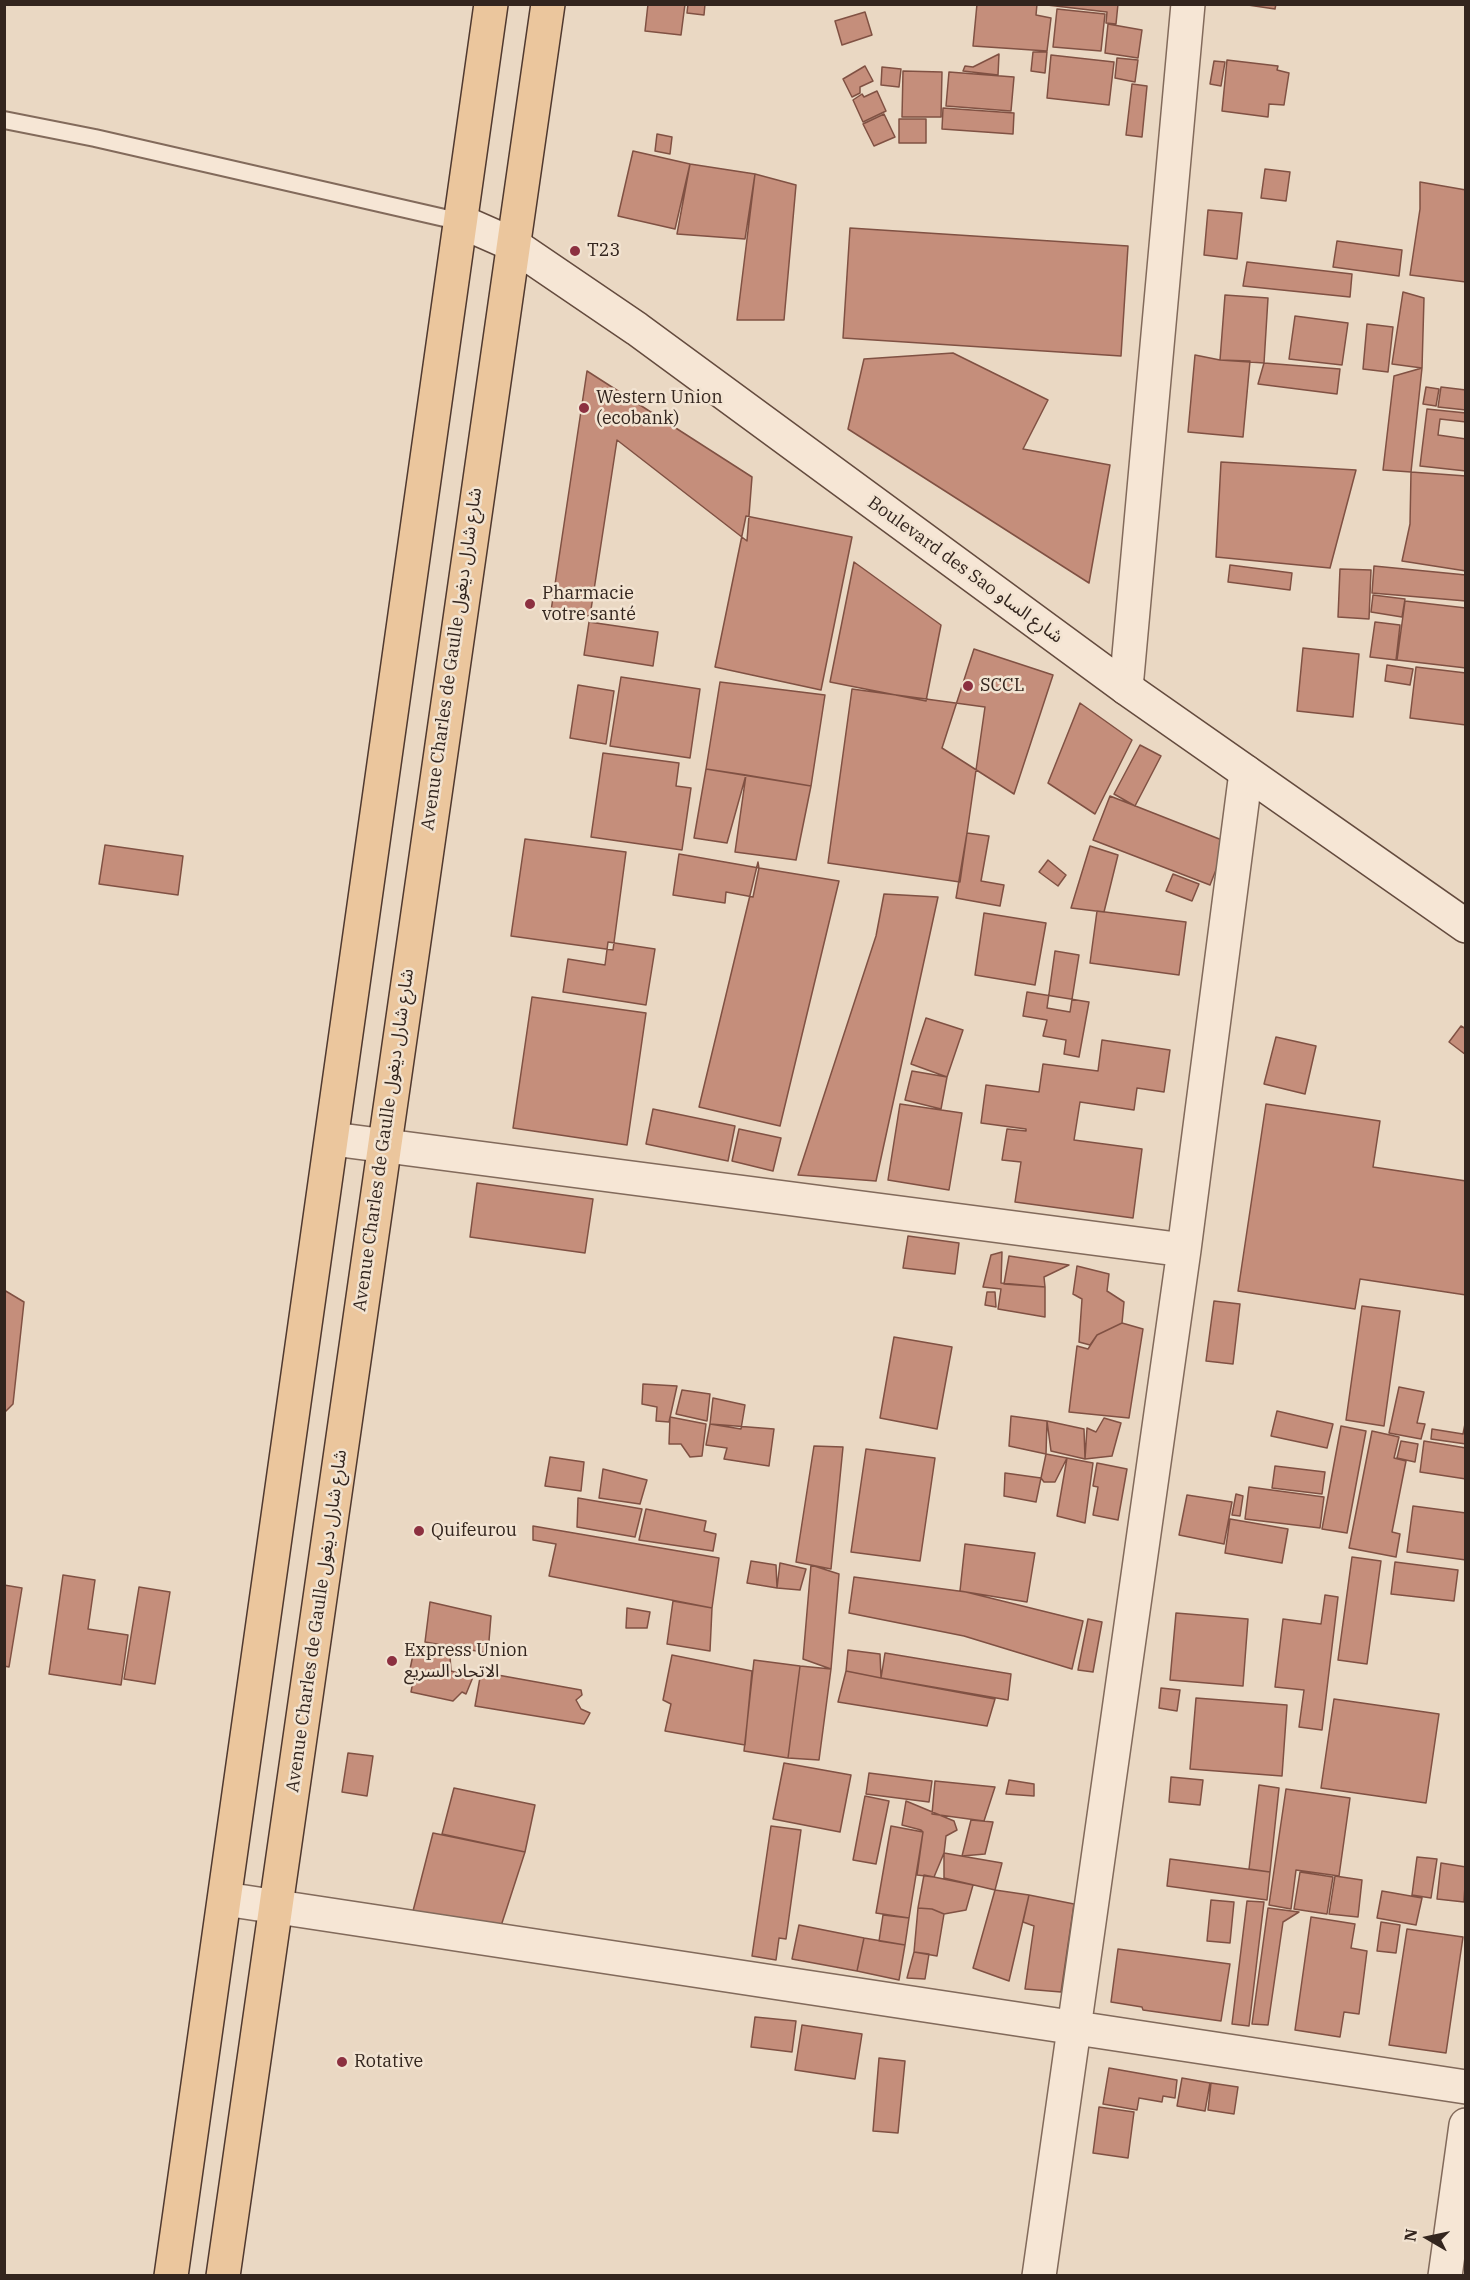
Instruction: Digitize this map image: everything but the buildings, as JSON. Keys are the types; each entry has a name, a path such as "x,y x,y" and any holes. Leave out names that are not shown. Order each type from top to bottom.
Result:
{"main road":[{"path":"171,2276 333,1139 491,4"},
{"name":"Avenue Charles de Gaulle شارع شارل ديغول","path":"223,2276 278,1907 383,1146 548,4"}],"street":[{"path":"1126,688 1188,4"},
{"name":"Boulevard des Sao شارع الساو","path":"462,222 512,244 637,329 1126,688 1466,926"},
{"path":"1039,2276 1184,1250 1246,772"},
{"path":"333,1139 1184,1250"},
{"path":"225,1899 1466,2087"},
{"path":"1445,2276 1466,2125"}],"lane":[{"path":"4,120 95,138 462,222"}],"place":[{"name":"T23","path":"575,251"},
{"name":"Western Union (ecobank)","path":"584,408"},
{"name":"Pharmacie votre santé","path":"530,604"},
{"name":"SCCL","path":"968,686"},
{"name":"Quifeurou","path":"419,1531"},
{"name":"Express Union الاتحاد السريع","path":"392,1661"},
{"name":"Rotative","path":"342,2062"}]}
